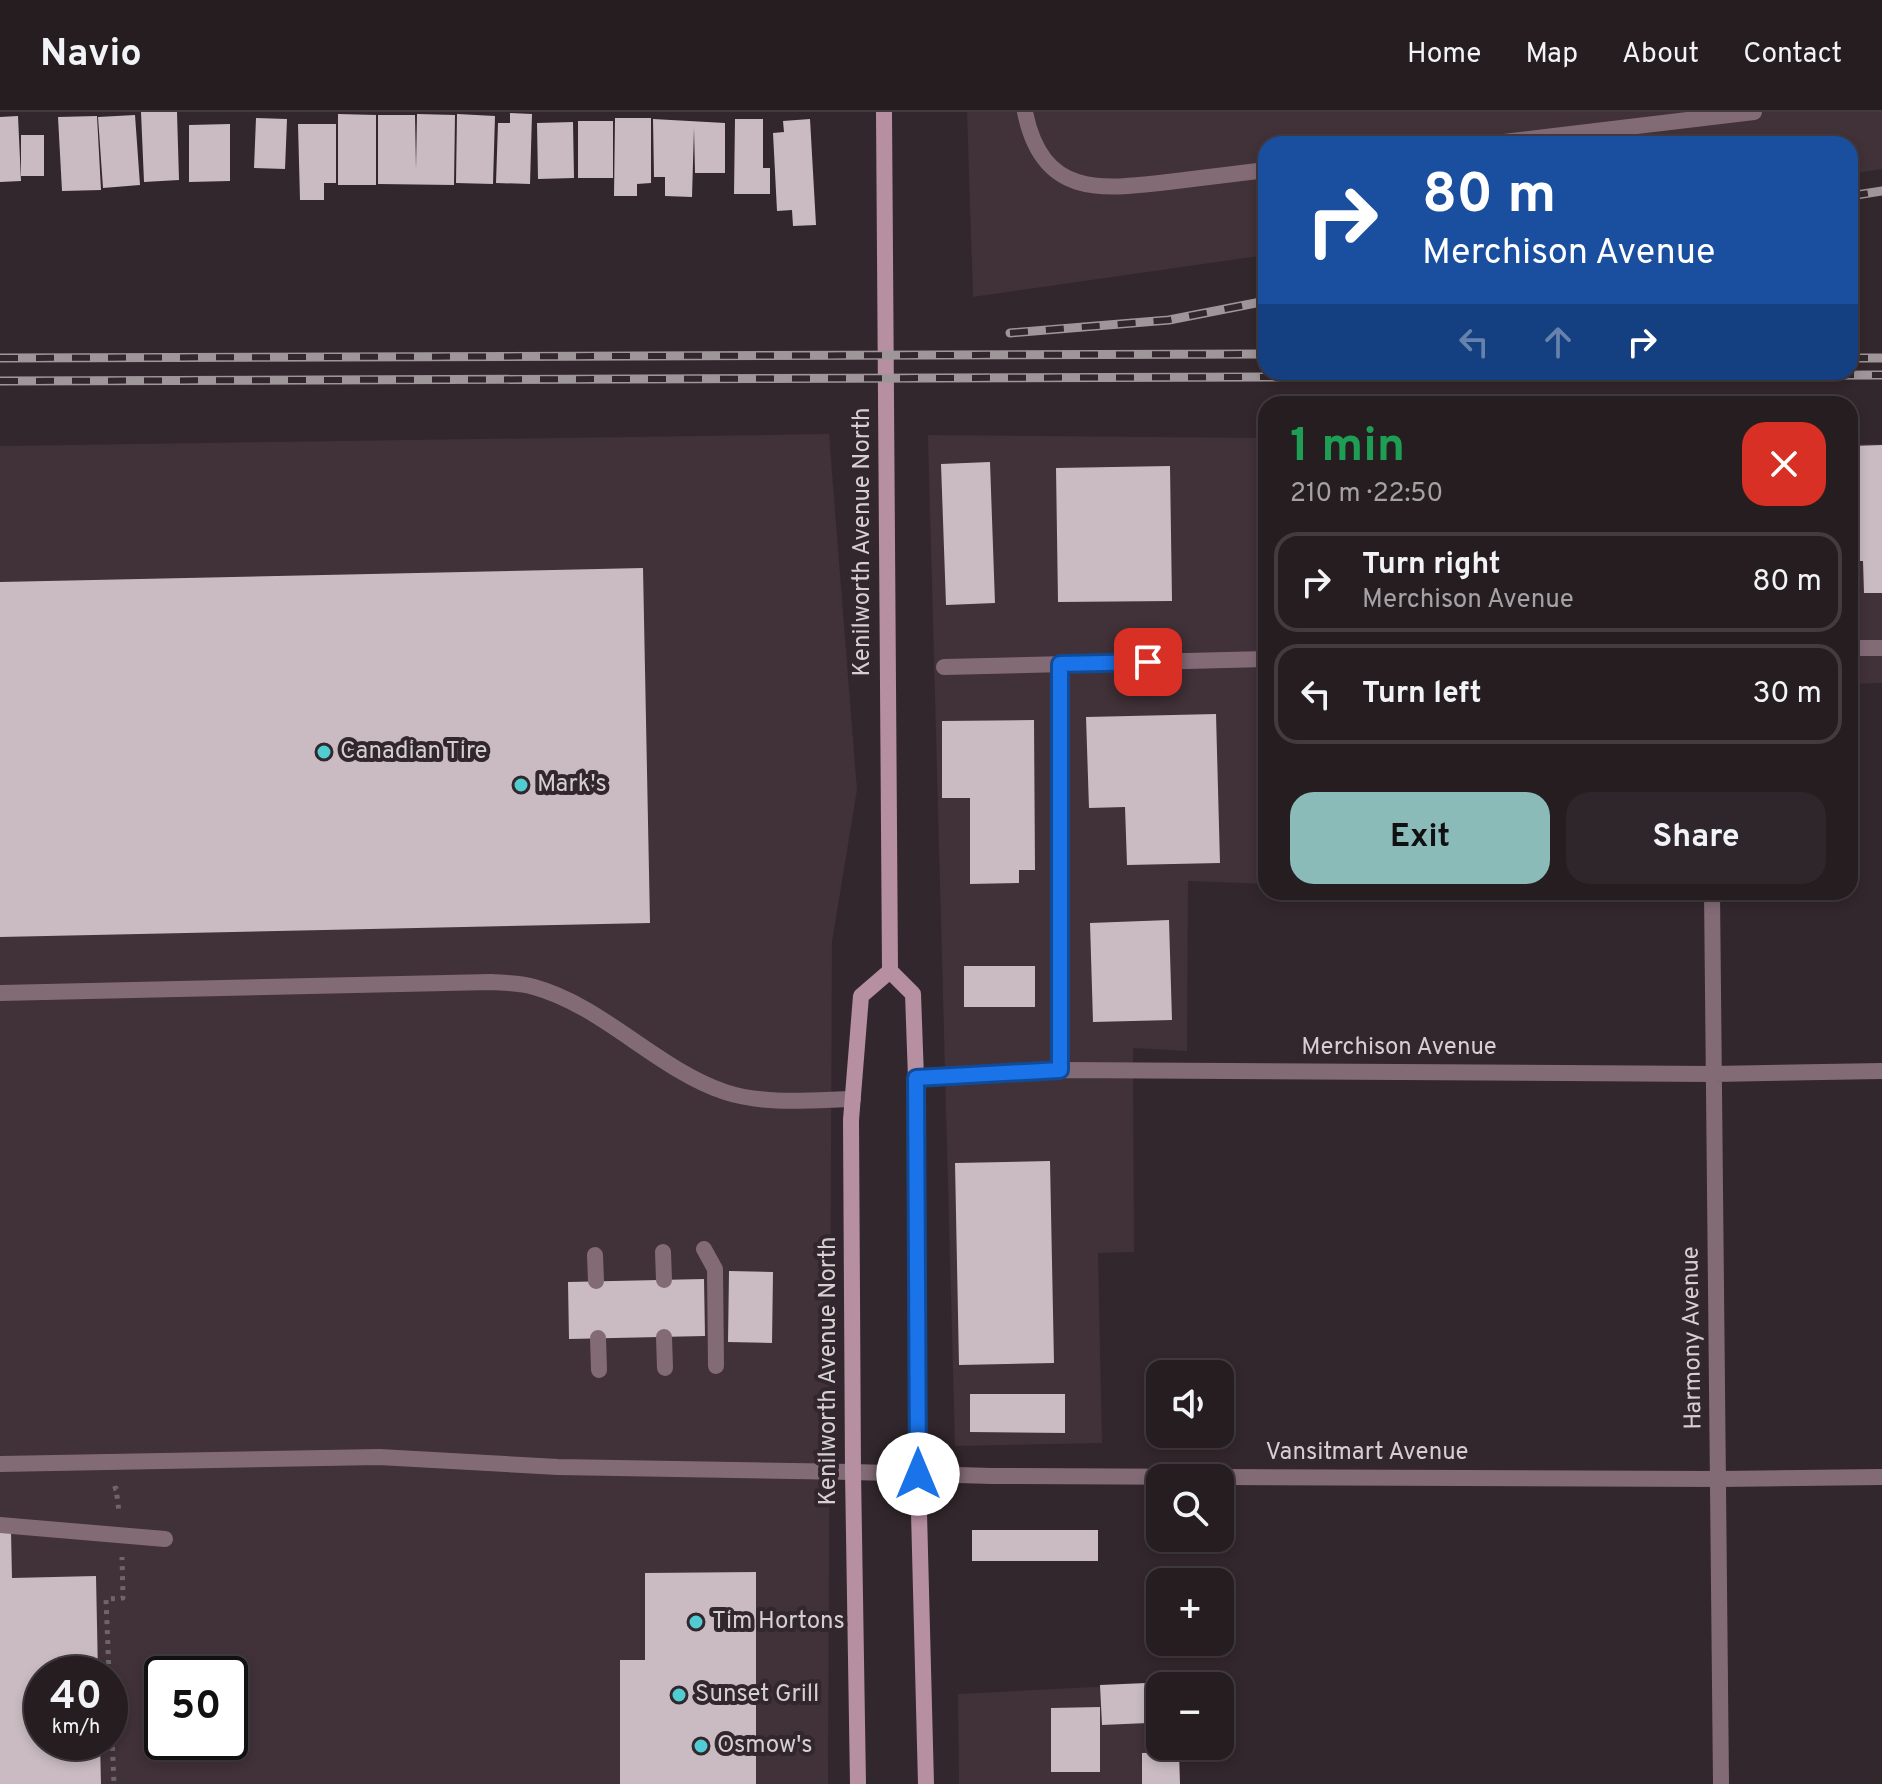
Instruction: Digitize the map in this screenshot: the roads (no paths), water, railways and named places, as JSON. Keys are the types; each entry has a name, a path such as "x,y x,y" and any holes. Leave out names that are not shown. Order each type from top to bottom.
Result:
{"main road":[{"name":"Kenilworth Avenue North","path":"858,1784 853,1472 853,1099 861,996 890,971 884,112"},
{"path":"890,971 913,994 918,1474 926,1784"}],"street":[{"path":"1025,112 1032,138 1045,160 1065,177 1089,187 1115,189 1258,171"},
{"path":"1554,136 1754,112"},
{"path":"1858,648 1882,648"},
{"path":"944,667 1258,659"},
{"path":"1060,664 1060,1070"},
{"name":"Harmony Avenue","path":"1712,900 1721,1784"},
{"path":"0,993 491,982 533,986 571,1002 698,1080 727,1093 759,1098 853,1099"},
{"name":"Merchison Avenue","path":"916,1078 1060,1070 1714,1074 1882,1071"},
{"path":"704,1249 715,1269 716,1366"},
{"path":"663,1252 664,1280"},
{"path":"595,1255 596,1281"},
{"path":"664,1337 665,1368"},
{"path":"598,1338 599,1370"},
{"name":"Vansitmart Avenue","path":"0,1464 379,1457 558,1467 918,1474 1719,1479 1882,1477"},
{"path":"0,1525 165,1539"}],"railway":[{"path":"1858,195 1882,191"},
{"path":"1010,333 1169,320 1258,303"},
{"path":"0,358 1258,354"},
{"path":"1858,358 1882,358"},
{"path":"1858,375 1882,375"},
{"path":"0,381 1258,377"}],"place":[{"name":"Canadian Tire","path":"324,752"},
{"name":"Mark's","path":"521,785"},
{"name":"Tim Hortons","path":"696,1622"},
{"name":"Sunset Grill","path":"679,1695"},
{"name":"Osmow's","path":"701,1746"}]}
